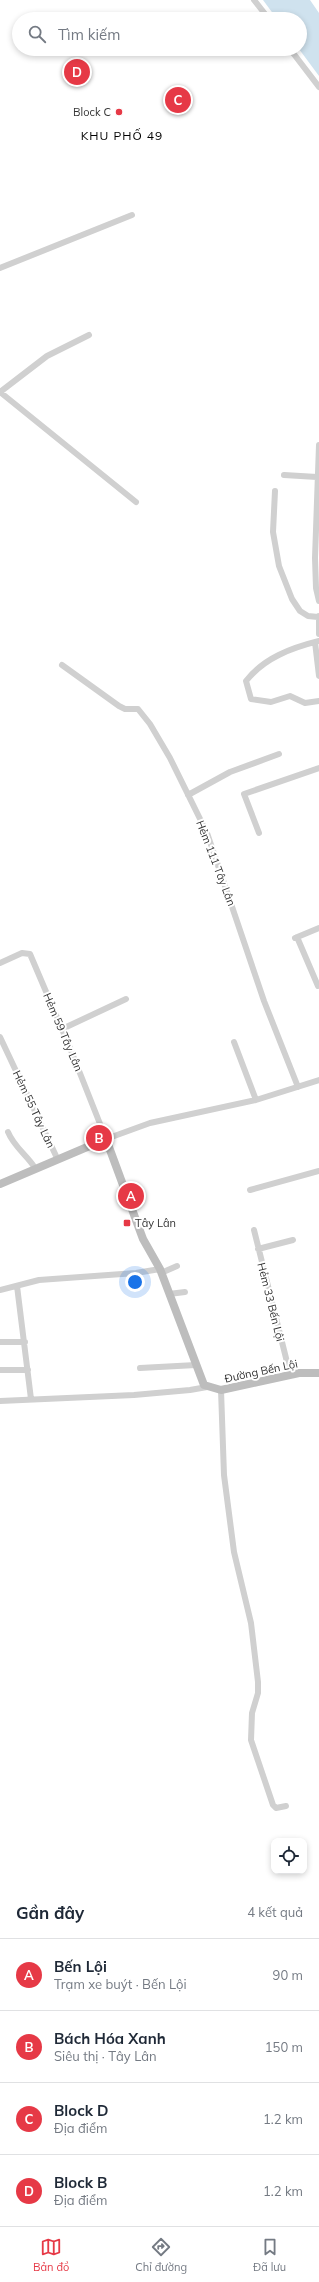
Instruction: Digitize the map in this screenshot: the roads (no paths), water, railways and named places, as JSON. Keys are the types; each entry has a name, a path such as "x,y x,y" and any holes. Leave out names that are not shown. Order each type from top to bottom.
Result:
{"street":[{"path":"254,0 263,12"},
{"path":"295,56 319,87"},
{"path":"0,268 132,215"},
{"path":"89,335 47,356 0,392 136,502"},
{"path":"319,445 315,476 318,526 315,558 316,588 319,601"},
{"path":"284,475 315,476"},
{"path":"275,491 273,532 279,566 292,599 300,611 308,616 318,616 319,634"},
{"path":"319,676 317,642 267,660 255,669 246,681 251,699 271,702 290,696 305,704 319,701"},
{"name":"Hẻm 111 Tây Lân","path":"62,665 119,706 125,709 138,709 158,737 206,833 264,1001 298,1087"},
{"path":"188,795 230,772 279,754"},
{"path":"259,833 244,794 319,768"},
{"path":"318,986 296,937 319,928"},
{"name":"Hẻm 59 Tây Lân","path":"0,963 22,953 30,954 106,1139"},
{"path":"62,1029 126,1000"},
{"name":"Hẻm 55 Tây Lân","path":"0,1038 57,1158"},
{"path":"234,1042 256,1100"},
{"path":"0,1184 57,1158 150,1123 256,1100 319,1080"},
{"path":"8,1132 12,1142 28,1157 35,1168"},
{"path":"0,1401 134,1395 207,1387 196,1365 160,1270 143,1239 106,1139"},
{"path":"250,1190 319,1171"},
{"name":"Hẻm 33 Bến Lội","path":"254,1230 290,1374"},
{"path":"258,1249 293,1240"},
{"path":"0,1290 39,1280 136,1273 177,1266"},
{"path":"17,1286 31,1399"},
{"path":"169,1294 185,1292"},
{"path":"0,1342 24,1342"},
{"path":"140,1368 196,1365"},
{"path":"0,1370 28,1370"},
{"name":"Đường Bến Lội","path":"207,1387 221,1390 290,1374 319,1373"},
{"path":"221,1390 224,1475 234,1552 251,1623 258,1682 258,1693 252,1713 252,1740 273,1805 276,1808 286,1806"}],"water":[{"path":"263,0 310,0 319,13 319,76 304,56 307,56 307,12 272,12"}],"place":[{"name":"Block B","path":"77,72"},
{"name":"Block D","path":"178,100"},
{"name":"Block C","path":"119,112"},
{"name":"Bách Hóa Xanh","path":"99,1138"},
{"name":"Bến Lội","path":"131,1196"},
{"name":"Tây Lân","path":"127,1223"}],"district":[{"name":"KHU PHỐ 49","path":"122,136"}]}
